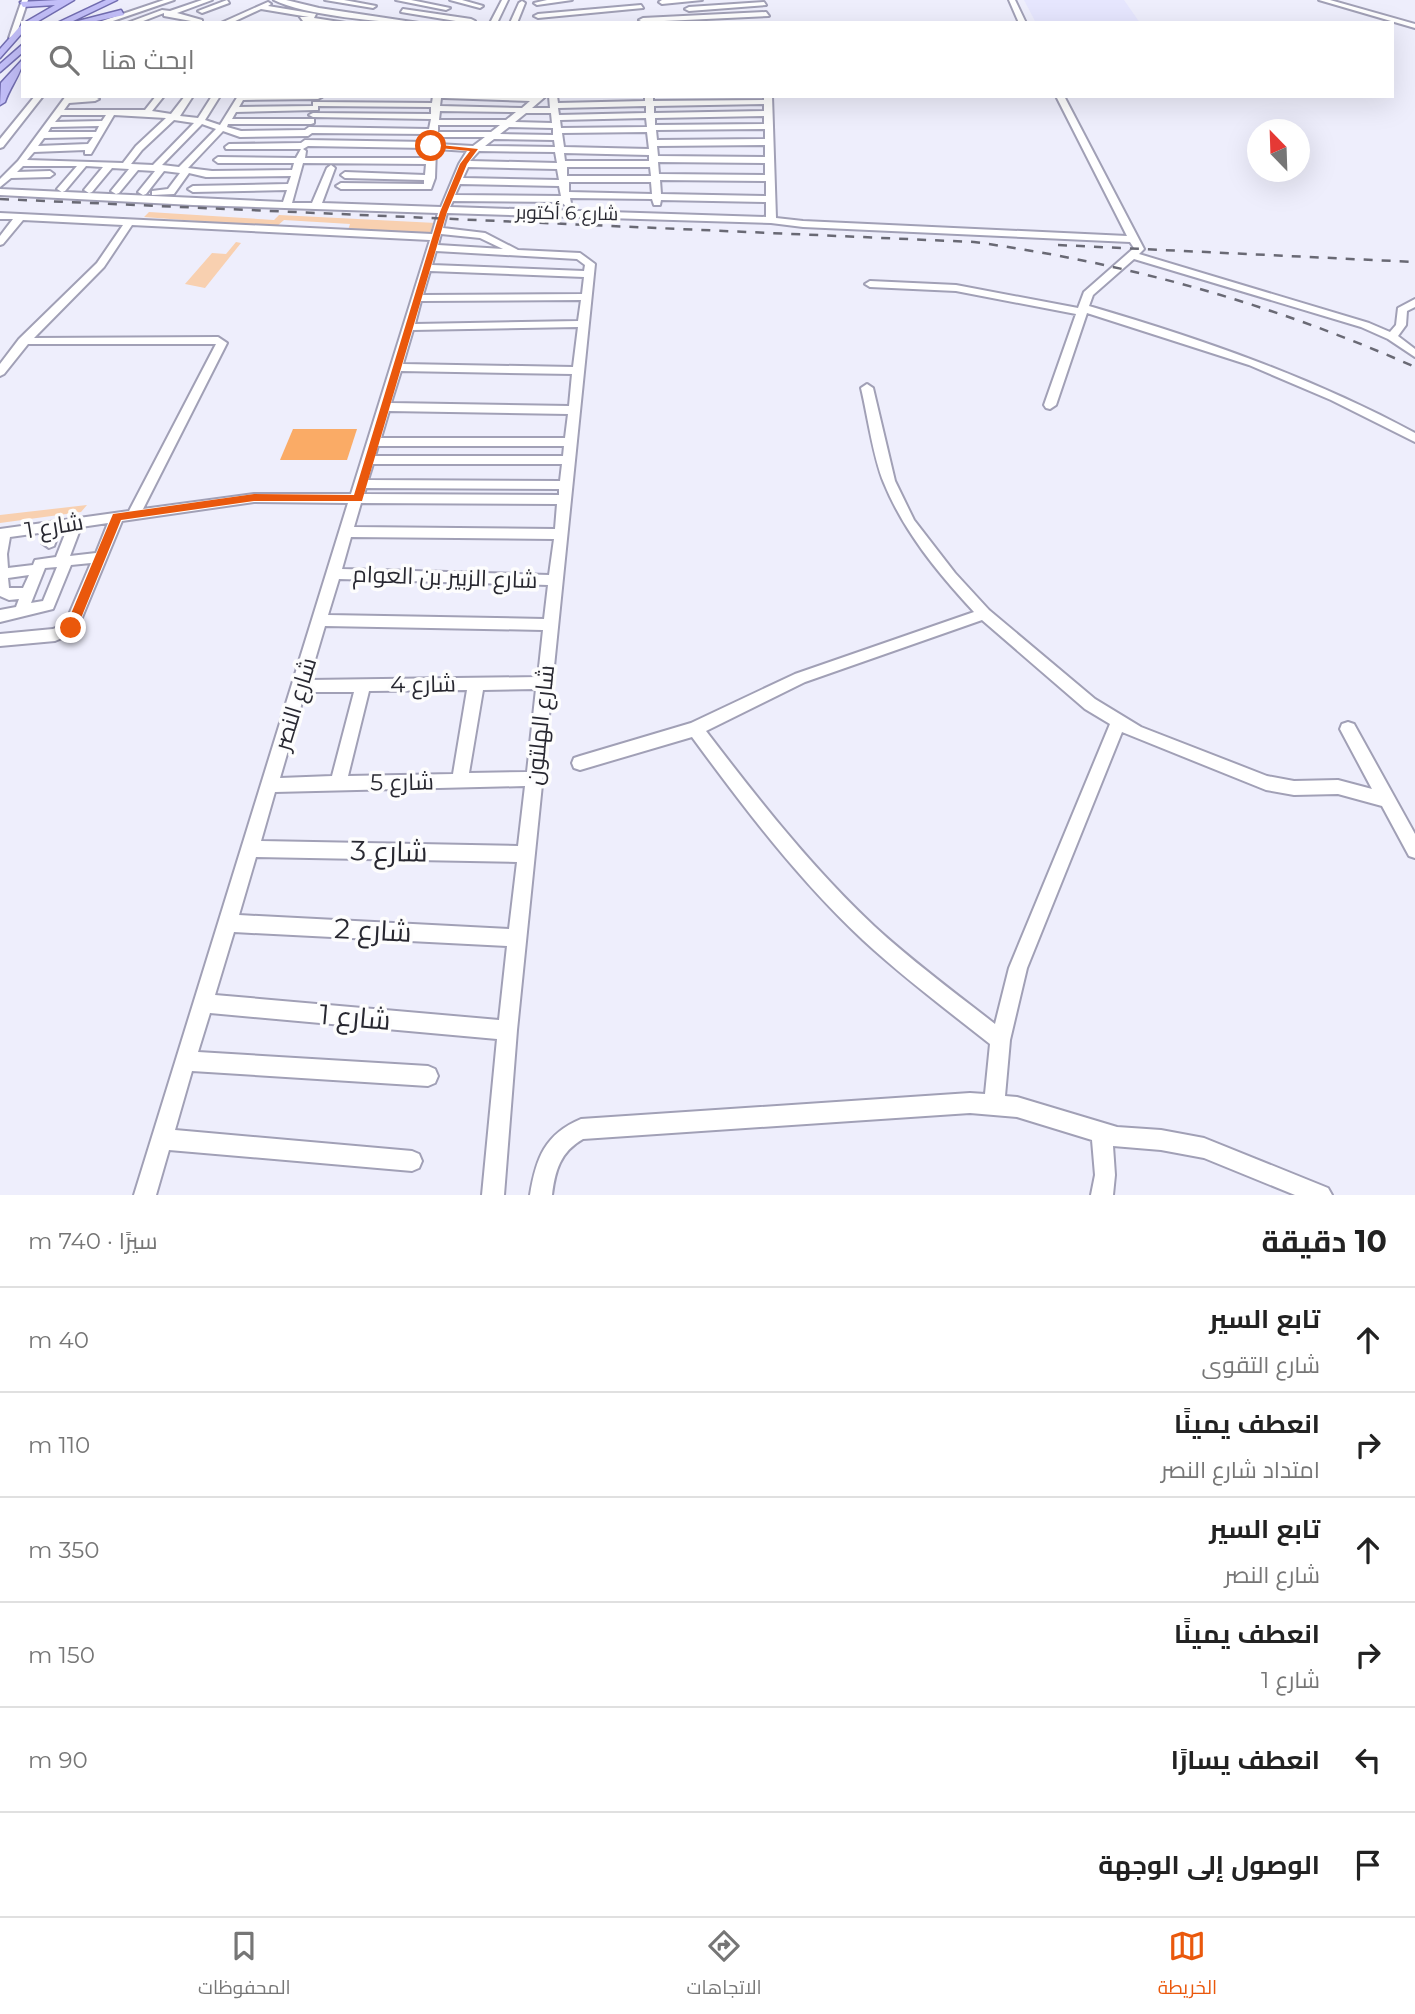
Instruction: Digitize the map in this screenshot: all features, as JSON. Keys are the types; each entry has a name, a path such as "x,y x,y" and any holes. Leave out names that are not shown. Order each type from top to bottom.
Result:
{"main road":[{"path":"24,2 70,0"},
{"path":"32,21 70,0"},
{"path":"66,21 113,0"},
{"path":"83,21 130,0"},
{"path":"85,21 121,13"},
{"path":"0,53 21,28"},
{"path":"0,69 21,49"},
{"path":"0,102 6,83 21,64"}],"street":[{"path":"103,21 121,13 171,0"},
{"path":"149,21 209,0"},
{"path":"228,21 277,0 402,21"},
{"path":"285,17 315,0"},
{"path":"328,0 384,8"},
{"path":"355,21 381,0"},
{"path":"399,0 479,6"},
{"path":"453,0 479,6"},
{"path":"494,21 505,0"},
{"path":"537,9 569,0"},
{"path":"652,11 664,1 702,0"},
{"path":"1012,0 1022,21"},
{"path":"1322,0 1415,26"},
{"path":"175,21 225,1 238,8"},
{"path":"514,21 520,1 537,9 641,14 766,19 764,2 652,11 641,14 574,21"},
{"path":"12,36 24,2"},
{"path":"201,21 238,8 255,9 308,21"},
{"path":"397,10 465,21"},
{"path":"135,21 162,11 195,21"},
{"path":"271,17 330,16"},
{"path":"0,145 37,98"},
{"path":"147,113 158,98"},
{"path":"116,191 146,140 174,117 188,98"},
{"path":"143,192 159,168 200,121 215,98"},
{"path":"0,188 171,192 184,170 224,125 241,98"},
{"path":"246,98 313,113 434,116 508,124 651,129 767,126"},
{"path":"541,98 557,125 567,212"},
{"name":"شارع النصر","path":"145,1195 188,1061 446,205 463,164 475,149 541,98"},
{"path":"557,125 567,98"},
{"path":"1050,405 1091,291 1134,257 1139,249 1061,98"},
{"path":"0,188 68,99 95,99"},
{"path":"229,147 431,146 475,149 649,101 767,99 771,220"},
{"path":"58,112 131,108 224,125 393,100 493,135 650,115 766,113"},
{"path":"649,101 658,215"},
{"path":"62,189 92,147 110,109"},
{"path":"234,110 434,116 524,111 557,125 653,152 769,160"},
{"path":"292,187 191,191 240,134 313,113"},
{"path":"286,205 313,113"},
{"path":"341,186 421,189 430,182 434,116"},
{"path":"49,125 105,123"},
{"path":"224,125 240,134"},
{"path":"41,135 99,134"},
{"path":"463,164 563,165 653,152 768,142"},
{"path":"31,149 92,147"},
{"path":"218,160 331,168 431,161"},
{"path":"37,188 60,162"},
{"path":"20,163 83,162 207,173 298,167 348,168 430,182"},
{"path":"89,190 110,164"},
{"path":"316,206 331,168"},
{"path":"332,207 348,168"},
{"path":"10,175 50,174"},
{"path":"456,181 770,178"},
{"name":"شارع 6 أكتوبر","path":"0,188 286,205 446,205 1134,239"},
{"path":"446,205 566,197 771,199"},
{"path":"0,216 437,239 517,252"},
{"path":"0,242 22,216"},
{"path":"0,372 23,341 98,270 116,247 129,222"},
{"path":"437,239 482,235 517,252"},
{"name":"شارع الهلتون","path":"493,1195 507,1030 590,264 585,257 517,252"},
{"path":"1134,257 1365,326 1392,337 1415,354"},
{"path":"428,268 589,274"},
{"path":"870,284 956,288 1082,310 1260,364 1338,398 1415,439"},
{"path":"419,298 586,297"},
{"path":"1392,337 1401,325 1402,310 1415,302"},
{"path":"410,327 583,324"},
{"path":"23,341 218,340 222,343 134,514"},
{"path":"398,367 579,371"},
{"path":"867,388 896,500 950,577 984,614 1080,697 1118,723 1266,783 1294,788 1338,787 1388,800"},
{"path":"386,407 574,410"},
{"path":"375,442 571,442"},
{"path":"370,460 569,460"},
{"name":"شارع 1","path":"2,533 254,498 360,491 565,492"},
{"path":"0,640 66,631 74,623 117,517"},
{"path":"0,616 45,607 52,601 77,522"},
{"path":"49,544 55,525"},
{"path":"348,532 561,534"},
{"path":"2,533 4,593 28,593"},
{"path":"21,612 42,563 101,558"},
{"path":"2,574 38,569"},
{"name":"شارع الزبير بن العوام","path":"335,574 556,580"},
{"path":"580,763 695,729 800,678 984,614"},
{"path":"321,620 551,625"},
{"name":"شارع 4","path":"301,686 545,683"},
{"path":"460,781 476,684"},
{"path":"338,783 362,685"},
{"path":"994,1104 1000,1040 1018,968 1118,723"},
{"path":"695,729 767,824 836,900 897,958 1000,1040"},
{"path":"1348,729 1415,850"},
{"name":"شارع 5","path":"270,785 534,779"},
{"name":"شارع 3","path":"251,849 526,854"},
{"name":"شارع 2","path":"228,923 517,938"},
{"name":"شارع 1","path":"204,1003 507,1030"},
{"path":"188,1061 428,1076"},
{"path":"541,1195 544,1173 553,1150 561,1141 581,1129 970,1103 994,1104 1039,1113 1102,1134 1204,1148 1253,1165 1321,1195"},
{"path":"1102,1134 1105,1175 1102,1195"},
{"path":"162,1139 412,1161"}],"shaded area":[{"path":"1024,0 1124,0 1139,21 1035,21"},
{"path":"149,212 274,220 279,215 436,223 431,234 348,230 350,224 284,220 276,227 144,217"},
{"path":"236,242 241,243 205,288 185,284 212,253 226,254"},
{"path":"293,429 357,429 347,460 280,460"},
{"path":"87,505 81,512 0,523 0,515"}],"railway":[{"path":"0,199 974,242 1088,262 1199,289 1308,324 1415,367"},
{"path":"1058,245 1415,262"}],"route":[{"path":"71,628 117,517 254,498 358,498 443,212 463,164 475,149 431,146"}]}
